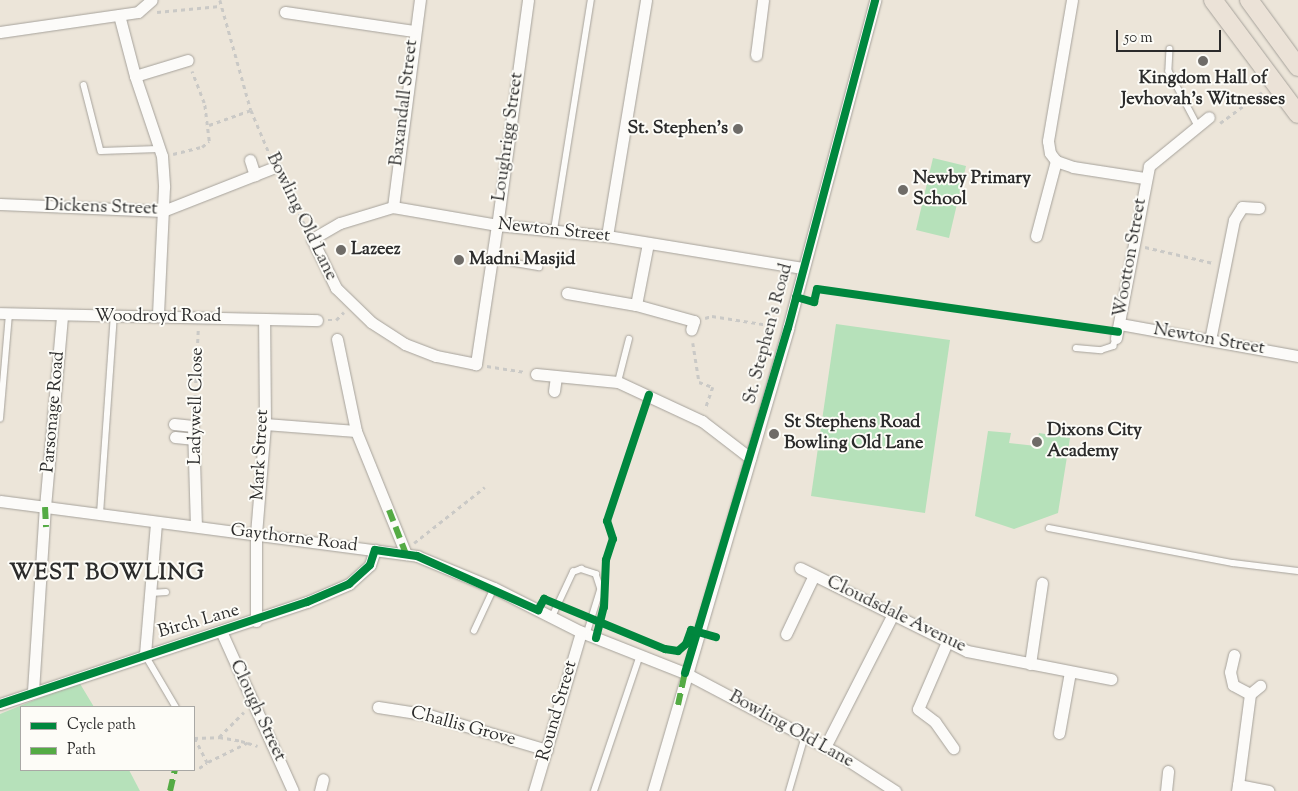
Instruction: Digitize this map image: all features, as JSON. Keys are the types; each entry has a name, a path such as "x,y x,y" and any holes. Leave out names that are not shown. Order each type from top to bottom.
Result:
{"main road":[{"path":"1213,0 1298,114"},
{"path":"1249,0 1298,67"}],"street":[{"path":"0,32 138,12 152,0"},
{"name":"Baxandall Street","path":"392,206 414,31 420,0"},
{"name":"Loughrigg Street","path":"476,364 528,0"},
{"path":"607,236 646,0"},
{"path":"756,55 763,0"},
{"name":"St. Stephen's Road","path":"653,791 678,705 685,673 788,328 871,0"},
{"path":"1072,0 1048,140 1050,153 1056,161 1073,167 1144,178 1149,166 1209,117"},
{"path":"285,12 414,31"},
{"path":"119,16 135,76 160,153 163,211 158,314"},
{"path":"135,76 188,60"},
{"path":"250,160 255,175"},
{"path":"1036,236 1056,161"},
{"name":"Dickens Street","path":"0,204 163,211 275,167"},
{"name":"Wootton Street","path":"1116,338 1136,245 1144,178"},
{"name":"Newton Street","path":"312,239 340,222 392,206 497,225 607,236 802,268"},
{"path":"1210,340 1234,220 1242,207 1259,208"},
{"name":"Bowling Old Lane","path":"312,239 336,288 372,322 405,344 436,356 476,364"},
{"path":"636,305 648,242"},
{"path":"568,293 636,305 692,325"},
{"name":"Woodroyd Road","path":"4,313 62,316 158,314 317,320"},
{"name":"Parsonage Road","path":"33,691 46,527 45,507 62,316"},
{"name":"Mark Street","path":"256,621 256,534 264,424 264,319"},
{"name":"Newton Street","path":"1120,324 1298,356"},
{"path":"337,339 356,431 406,552"},
{"path":"536,374 618,382 702,421 750,458"},
{"path":"554,391 556,377"},
{"path":"174,424 193,426"},
{"path":"264,424 356,431"},
{"name":"Ladywell Close","path":"193,426 195,439 196,526"},
{"path":"175,437 195,439"},
{"name":"Gaythorne Road","path":"0,501 375,550 406,552 494,588 584,633 685,673"},
{"path":"145,654 156,522"},
{"name":"Birch Lane","path":"0,704 33,691 145,654 256,621 349,584 370,565 375,550"},
{"name":"Cloudsdale Avenue","path":"800,568 967,651 1111,679"},
{"path":"786,634 814,575"},
{"path":"1030,664 1042,583"},
{"path":"825,747 893,614"},
{"name":"Clough Street","path":"221,632 251,705 293,791"},
{"name":"Round Street","path":"534,791 584,633"},
{"path":"947,642 918,709 935,722 953,748"},
{"path":"1234,655 1230,672 1233,685 1250,694"},
{"path":"1059,733 1070,672"},
{"name":"Bowling Old Lane","path":"685,673 825,747 895,791"},
{"path":"1260,686 1250,694 1237,788 1268,791"},
{"name":"Challis Grove","path":"378,707 429,715 547,750"},
{"path":"1166,791 1168,771"},
{"path":"320,791 323,779"}],"lane":[{"path":"554,230 591,0"},
{"path":"1170,49 1169,71 1198,126"},
{"path":"84,85 101,151 160,153"},
{"path":"492,259 539,267"},
{"path":"0,419 4,313"},
{"path":"100,514 114,316"},
{"path":"1076,348 1101,350 1113,346 1116,338"},
{"path":"618,382 629,339"},
{"path":"1049,528 1233,563 1298,571"},
{"path":"552,617 573,572 581,570 596,574 601,589 584,633"},
{"path":"474,631 494,588"},
{"path":"151,593 166,592"},
{"path":"145,654 175,706"},
{"path":"594,791 640,655"},
{"path":"789,791 805,736"}],"path":[{"path":"138,12 220,6"},
{"path":"160,153 202,147 209,141 209,125 188,60"},
{"path":"1198,126 1215,127 1275,82"},
{"path":"209,125 252,110"},
{"path":"1136,245 1224,265"},
{"path":"317,320 336,320 352,303"},
{"path":"702,421 713,387 699,382 692,325 712,316 788,328"},
{"path":"476,364 536,374"},
{"path":"406,552 485,487"},
{"path":"219,737 251,705"},
{"path":"195,738 219,737 248,743 277,755"},
{"path":"195,740 207,763"},
{"path":"199,768 248,743"}],"green space":[{"path":"933,158 966,166 949,238 916,230"},
{"path":"836,324 950,340 925,513 811,496"},
{"path":"988,431 1011,433 1009,443 1036,446 1039,433 1070,438 1058,513 1014,529 975,516"},
{"path":"79,682 93,706 20,706 20,771 130,771 140,791 0,791 0,714"}],"marked path":[{"path":"45,507 46,527"},
{"path":"389,510 406,554"},
{"path":"678,705 685,673"},
{"path":"170,791 175,771"}],"cycle path":[{"path":"685,673 788,328 875,0"},
{"path":"796,297 814,302 817,289 1118,332"},
{"path":"596,638 604,607 606,560 613,539 607,521 649,395"},
{"path":"0,704 307,602 349,584 370,565 375,550 417,556 538,610 544,599 665,649 678,651 686,644 691,630 716,637"}],"place":[{"name":"Kingdom Hall of Jevhovah's Witnesses","path":"1203,61"},
{"name":"St. Stephen's","path":"738,129"},
{"name":"Newby Primary School","path":"903,190"},
{"name":"Lazeez","path":"341,250"},
{"name":"Madni Masjid","path":"459,260"},
{"name":"St Stephens Road Bowling Old Lane","path":"774,434"},
{"name":"Dixons City Academy","path":"1037,442"}],"district":[{"name":"WEST BOWLING","path":"107,575"}]}
